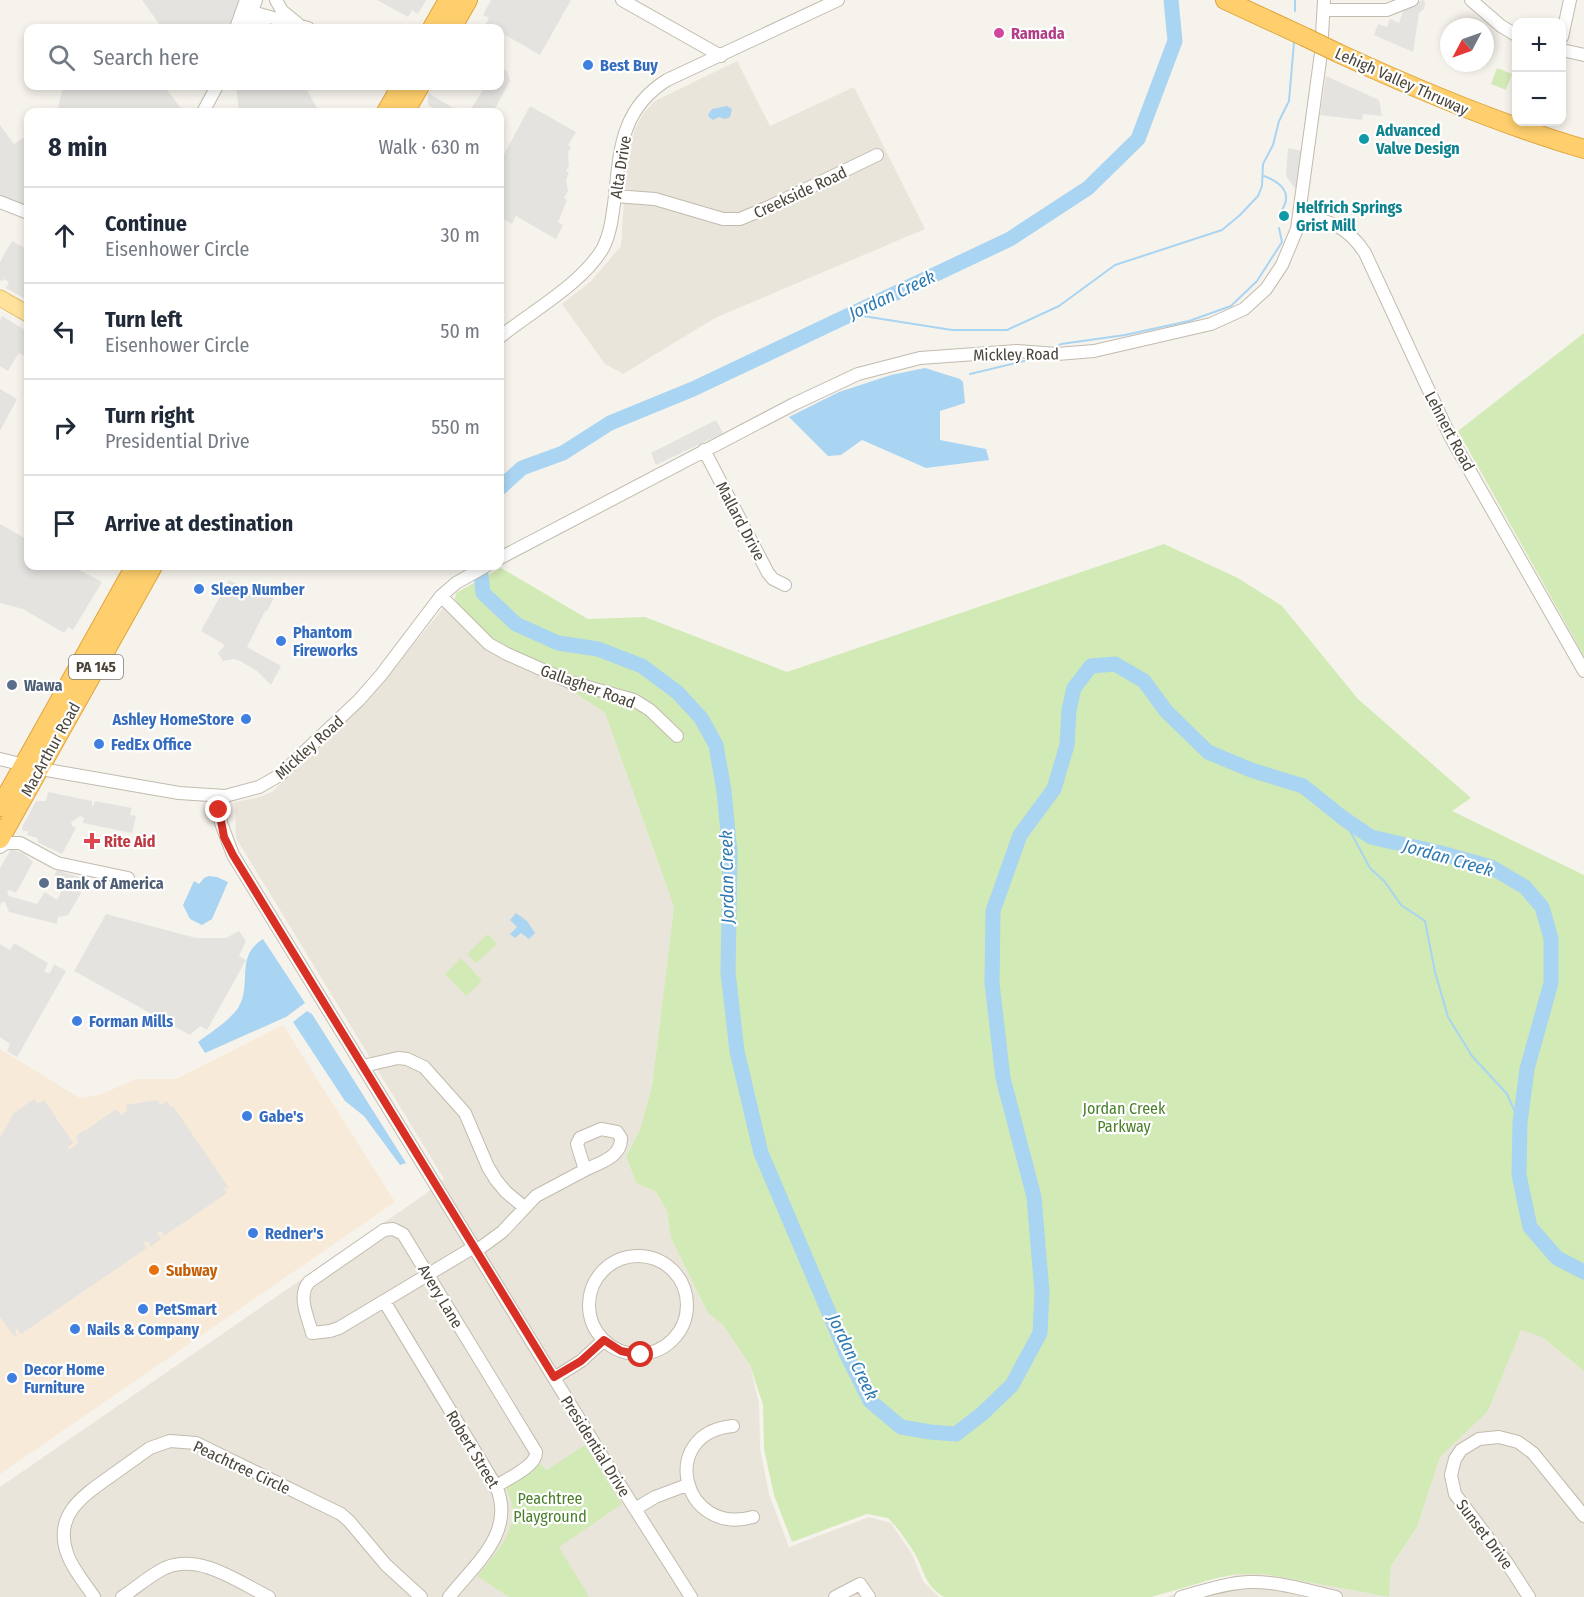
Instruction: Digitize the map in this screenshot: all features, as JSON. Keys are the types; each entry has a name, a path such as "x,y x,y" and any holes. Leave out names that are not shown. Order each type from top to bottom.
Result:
{"highway":[{"path":"434,24 448,0"},
{"path":"454,24 468,0"},
{"name":"Lehigh Valley Thruway","path":"1225,0 1306,32 1467,110 1584,149"},
{"name":"Lehigh Valley Thruway","path":"1250,0 1306,32"},
{"name":"Lehigh Valley Thruway","path":"1338,47 1512,115"},
{"path":"390,108 410,90"},
{"path":"406,108 413,90"},
{"path":"1544,126 1584,138"},
{"name":"MacArthur Road","path":"0,839 6,812 133,570"},
{"name":"MacArthur Road","path":"31,767 151,570"}],"main road":[{"path":"0,298 24,312"}],"street":[{"path":"276,0 282,11 299,24"},
{"path":"622,0 721,56"},
{"name":"Alta Drive","path":"504,334 584,274 596,258 609,233 621,144 626,127 639,104 652,91 668,80 838,0"},
{"path":"1324,5 1387,10 1412,0"},
{"path":"1471,0 1512,32"},
{"path":"1566,18 1570,0"},
{"name":"Mickley Road","path":"504,556 825,388 874,368 920,358 1017,351 1058,354 1112,348 1211,324 1232,316 1255,300 1276,276 1294,241 1321,53 1324,5"},
{"path":"248,13 289,24"},
{"path":"248,13 261,24"},
{"path":"1566,51 1584,55"},
{"path":"204,108 215,90"},
{"name":"Creekside Road","path":"615,196 673,202 723,219 740,219 751,216 877,155"},
{"path":"0,202 24,211"},
{"name":"Lehnert Road","path":"1299,218 1323,219 1334,223 1352,236 1365,253 1450,436 1584,671"},
{"name":"Mallard Drive","path":"704,450 768,573 773,579 785,585"},
{"name":"Mickley Road","path":"0,759 31,767 179,794 218,796 249,791 280,775 359,700 441,596 456,583 479,570"},
{"name":"Gallagher Road","path":"441,596 489,644 570,682 634,700 655,714 677,736"},
{"name":"Presidential Drive","path":"218,796 220,823 230,849 691,1597"},
{"path":"6,812 20,843"},
{"path":"0,847 6,843 20,843 57,863 128,878"},
{"path":"363,1066 388,1058 398,1058 407,1059 424,1067 465,1113 488,1167 496,1180 524,1207"},
{"path":"384,1301 502,1232 524,1207 546,1190 585,1170"},
{"name":"Avery Lane","path":"384,1301 339,1328 312,1333 303,1297 305,1287 384,1230 393,1228 403,1234 536,1452 537,1456 532,1463 496,1486"},
{"path":"634,1255 652,1258 668,1267 682,1284 687,1303 684,1323 675,1339 660,1350 641,1355 621,1351 604,1340 593,1325 588,1308 590,1288 601,1270 616,1260 634,1255"},
{"name":"Robert Street","path":"384,1301 496,1486 502,1504 503,1516 494,1541 449,1597"},
{"path":"554,1377 581,1361 604,1340"},
{"path":"733,1426 711,1431 696,1443 687,1460 687,1485 696,1502 712,1514 729,1520 753,1517"},
{"name":"Sunset Drive","path":"1528,1597 1507,1563 1455,1494 1451,1475 1455,1459 1461,1450 1479,1439 1500,1437 1518,1442 1533,1454 1584,1516"},
{"name":"Peachtree Circle","path":"94,1597 66,1551 65,1530 71,1510 81,1497 150,1448 180,1440 196,1443 221,1454 340,1514 349,1521 396,1575 421,1597"},
{"path":"635,1509 655,1497 687,1485"},
{"path":"122,1597 162,1570 183,1563 206,1566 269,1597"},
{"path":"1181,1597 1249,1582 1265,1582 1332,1597"},
{"path":"835,1597 860,1584 869,1597"}],"shaded area":[{"path":"142,0 239,0 230,24 159,24"},
{"path":"377,0 426,0 418,14 412,10 408,17"},
{"path":"491,0 571,0 540,55 504,34 504,24 486,24 489,18 483,15"},
{"path":"1422,0 1425,4 1424,9 1419,13 1413,52 1374,35 1378,24 1387,27 1390,19 1399,23 1403,11"},
{"path":"737,61 770,126 854,87 925,229 715,318 623,374 605,364 562,304 590,282 621,246 627,155 635,129 644,112 655,101"},
{"path":"504,69 507,71 510,81 495,108 472,108 483,90 504,90"},
{"path":"1326,76 1379,100 1382,116 1363,114 1362,120 1320,115"},
{"path":"62,90 167,90 181,108 58,108"},
{"path":"236,90 307,90 317,108 239,108"},
{"path":"428,93 453,108 434,108 428,105"},
{"path":"530,106 576,132 568,145 571,147 568,153 569,166 566,171 569,173 566,180 568,191 564,198 567,200 558,222 563,225 556,239 516,216 512,224 504,219 504,155"},
{"path":"0,125 14,144 24,138 24,205 0,197"},
{"path":"1288,148 1303,151 1299,194 1286,176"},
{"path":"12,241 24,247 24,298 6,288 9,282 4,279 0,280 0,262"},
{"path":"2,316 24,330 24,356 19,353 8,371 0,366 0,320"},
{"path":"0,389 17,399 0,431"},
{"path":"716,420 723,433 656,465 651,453"},
{"path":"0,524 24,538 24,570 80,570 102,582 73,630 68,627 64,633 23,609 0,603"},
{"path":"229,580 250,591 252,587 274,598 247,647 281,666 271,685 257,671 240,661 234,659 223,661 218,653 225,645 201,631"},
{"path":"444,607 605,713 674,907 652,1086 640,1130 626,1156 636,1183 656,1192 667,1211 671,1238 708,1313 723,1325 750,1365 759,1403 760,1448 769,1494 789,1547 869,1517 891,1523 912,1554 923,1581 939,1597 0,1597 0,1487 444,1179 236,838 235,802 272,792 379,687"},
{"path":"48,792 92,801 92,808 95,801 132,808 130,815 136,816 132,833 83,823 84,818 80,816 71,822 76,828 62,854 39,843 37,838 27,835 28,831 23,831 22,827 36,801 46,801"},
{"path":"11,849 23,853 33,862 16,893 10,890 7,892 9,896 37,904 45,892 57,900 66,883 54,876 57,870 79,877 76,887 81,889 81,893 68,915 58,917 57,924 9,912 5,902 2,902 0,906 0,868"},
{"path":"106,914 196,938 226,938 239,931 246,941 239,956 246,960 207,1030 200,1026 190,1035 74,971"},
{"path":"14,943 48,963 44,972 50,973 54,964 66,971 17,1057 7,1051 10,1044 0,1037 0,944 10,950"},
{"path":"283,1025 395,1202 0,1474 0,1049 80,1098 99,1095 137,1079 176,1079"},
{"path":"34,1099 38,1104 44,1100 73,1143 68,1147 69,1150 78,1143 76,1136 85,1130 90,1136 86,1130 116,1109 121,1115 127,1111 126,1105 157,1100 161,1105 167,1101 171,1107 173,1106 229,1188 224,1187 227,1193 164,1236 162,1232 158,1232 161,1239 150,1247 149,1242 143,1242 147,1248 21,1334 15,1329 17,1337 0,1317 0,1138 14,1113"},
{"path":"1521,1329 1542,1337 1584,1371 1584,1597 1389,1597 1391,1566 1417,1527 1440,1456 1488,1411"},
{"path":"1238,1574 1264,1574 1389,1597 1166,1597"}],"green space":[{"path":"1497,68 1512,74 1506,90 1491,84"},
{"path":"1584,333 1584,656 1458,431"},
{"name":"Jordan Creek Parkway","path":"1164,544 1238,578 1282,606 1358,699 1471,798 1452,811 1584,875 1584,1371 1542,1337 1521,1330 1488,1411 1440,1457 1417,1527 1391,1566 1389,1597 1264,1574 1238,1574 1151,1597 944,1597 932,1588 912,1549 888,1518 867,1514 792,1542 774,1495 764,1449 763,1405 750,1365 723,1325 708,1313 671,1238 667,1211 656,1192 636,1183 626,1156 640,1130 652,1086 674,907 605,713 563,685 496,653 453,612 459,605 455,599 456,593 497,570 504,570 588,619 645,617 787,672"},
{"path":"488,934 497,944 476,963 467,954"},
{"path":"461,958 482,981 466,996 445,974"},
{"name":"Peachtree Playground","path":"585,1445 622,1504 559,1547 589,1597 509,1597 477,1576 503,1543 511,1524 512,1504 503,1481 535,1460 547,1470"}],"water":[{"path":"727,106 732,109 730,117 725,119 719,117 713,120 709,117 712,109"},
{"path":"925,368 963,382 965,403 940,411 940,440 986,449 989,460 926,468 862,440 841,455 828,456 789,417 839,392 891,375"},
{"path":"209,876 228,882 212,919 202,925 190,919 183,905 194,881 199,884"},
{"path":"516,913 527,921 535,933 529,939 521,933 515,938 510,934 517,927 510,920"},
{"path":"263,939 305,1003 286,1017 205,1053 198,1042 238,1008 244,990 246,962 254,946"},
{"path":"307,1011 312,1014 406,1163 400,1165 364,1116 345,1101 293,1022"}],"waterway":[{"name":"Jordan Creek","path":"504,484 522,468 563,453 610,423 693,389 1010,239 1088,188 1138,139 1175,41 1171,0"},
{"path":"1295,0 1295,11"},
{"path":"850,314 952,330 1007,330 1059,306 1115,265 1222,230 1258,196 1262,186 1263,164 1273,145 1279,121 1289,101 1294,42"},
{"path":"1264,176 1283,188 1286,198 1282,210"},
{"path":"1053,349 1061,344 1125,335 1189,321 1231,306 1257,281 1282,242 1279,228"},
{"path":"970,374 1037,358"},
{"name":"Jordan Creek","path":"480,570 483,593 516,624 558,643 598,649 642,666 677,692 701,718 716,745 724,791 730,853 728,972 737,1051 761,1153 847,1355 870,1401 901,1427 956,1434 983,1413 1012,1385 1040,1333 1042,1292 1034,1197 1003,1078 992,983 993,911 1020,835 1054,789 1067,745 1069,710 1074,688 1091,666 1115,664 1144,681 1166,711 1208,752 1251,770 1303,786 1371,837 1491,867 1525,887 1542,907 1551,938 1551,983 1527,1069 1520,1123 1519,1175 1530,1227 1557,1258 1584,1272"},
{"name":"Jordan Creek","path":"1343,818 1370,868 1385,882 1401,905 1425,921 1435,972 1448,1017 1472,1056 1507,1094 1520,1123"}],"place":[{"name":"Ramada","path":"999,33"},
{"name":"Best Buy","path":"588,65"},
{"name":"Advanced Valve Design","path":"1364,139"},
{"name":"Helfrich Springs Grist Mill","path":"1284,216"},
{"name":"Sleep Number","path":"199,589"},
{"name":"Phantom Fireworks","path":"281,641"},
{"name":"Wawa","path":"12,685"},
{"name":"Ashley HomeStore","path":"246,719"},
{"name":"FedEx Office","path":"99,744"},
{"name":"Rite Aid","path":"92,841"},
{"name":"Bank of America","path":"44,883"},
{"name":"Forman Mills","path":"77,1021"},
{"name":"Gabe's","path":"247,1116"},
{"name":"Redner's","path":"253,1233"},
{"name":"Subway","path":"154,1270"},
{"name":"PetSmart","path":"143,1309"},
{"name":"Nails & Company","path":"75,1329"},
{"name":"Decor Home Furniture","path":"12,1378"}],"route":[{"path":"219,810 224,837 233,855 554,1377 581,1361 604,1340 621,1351 641,1355"}]}
